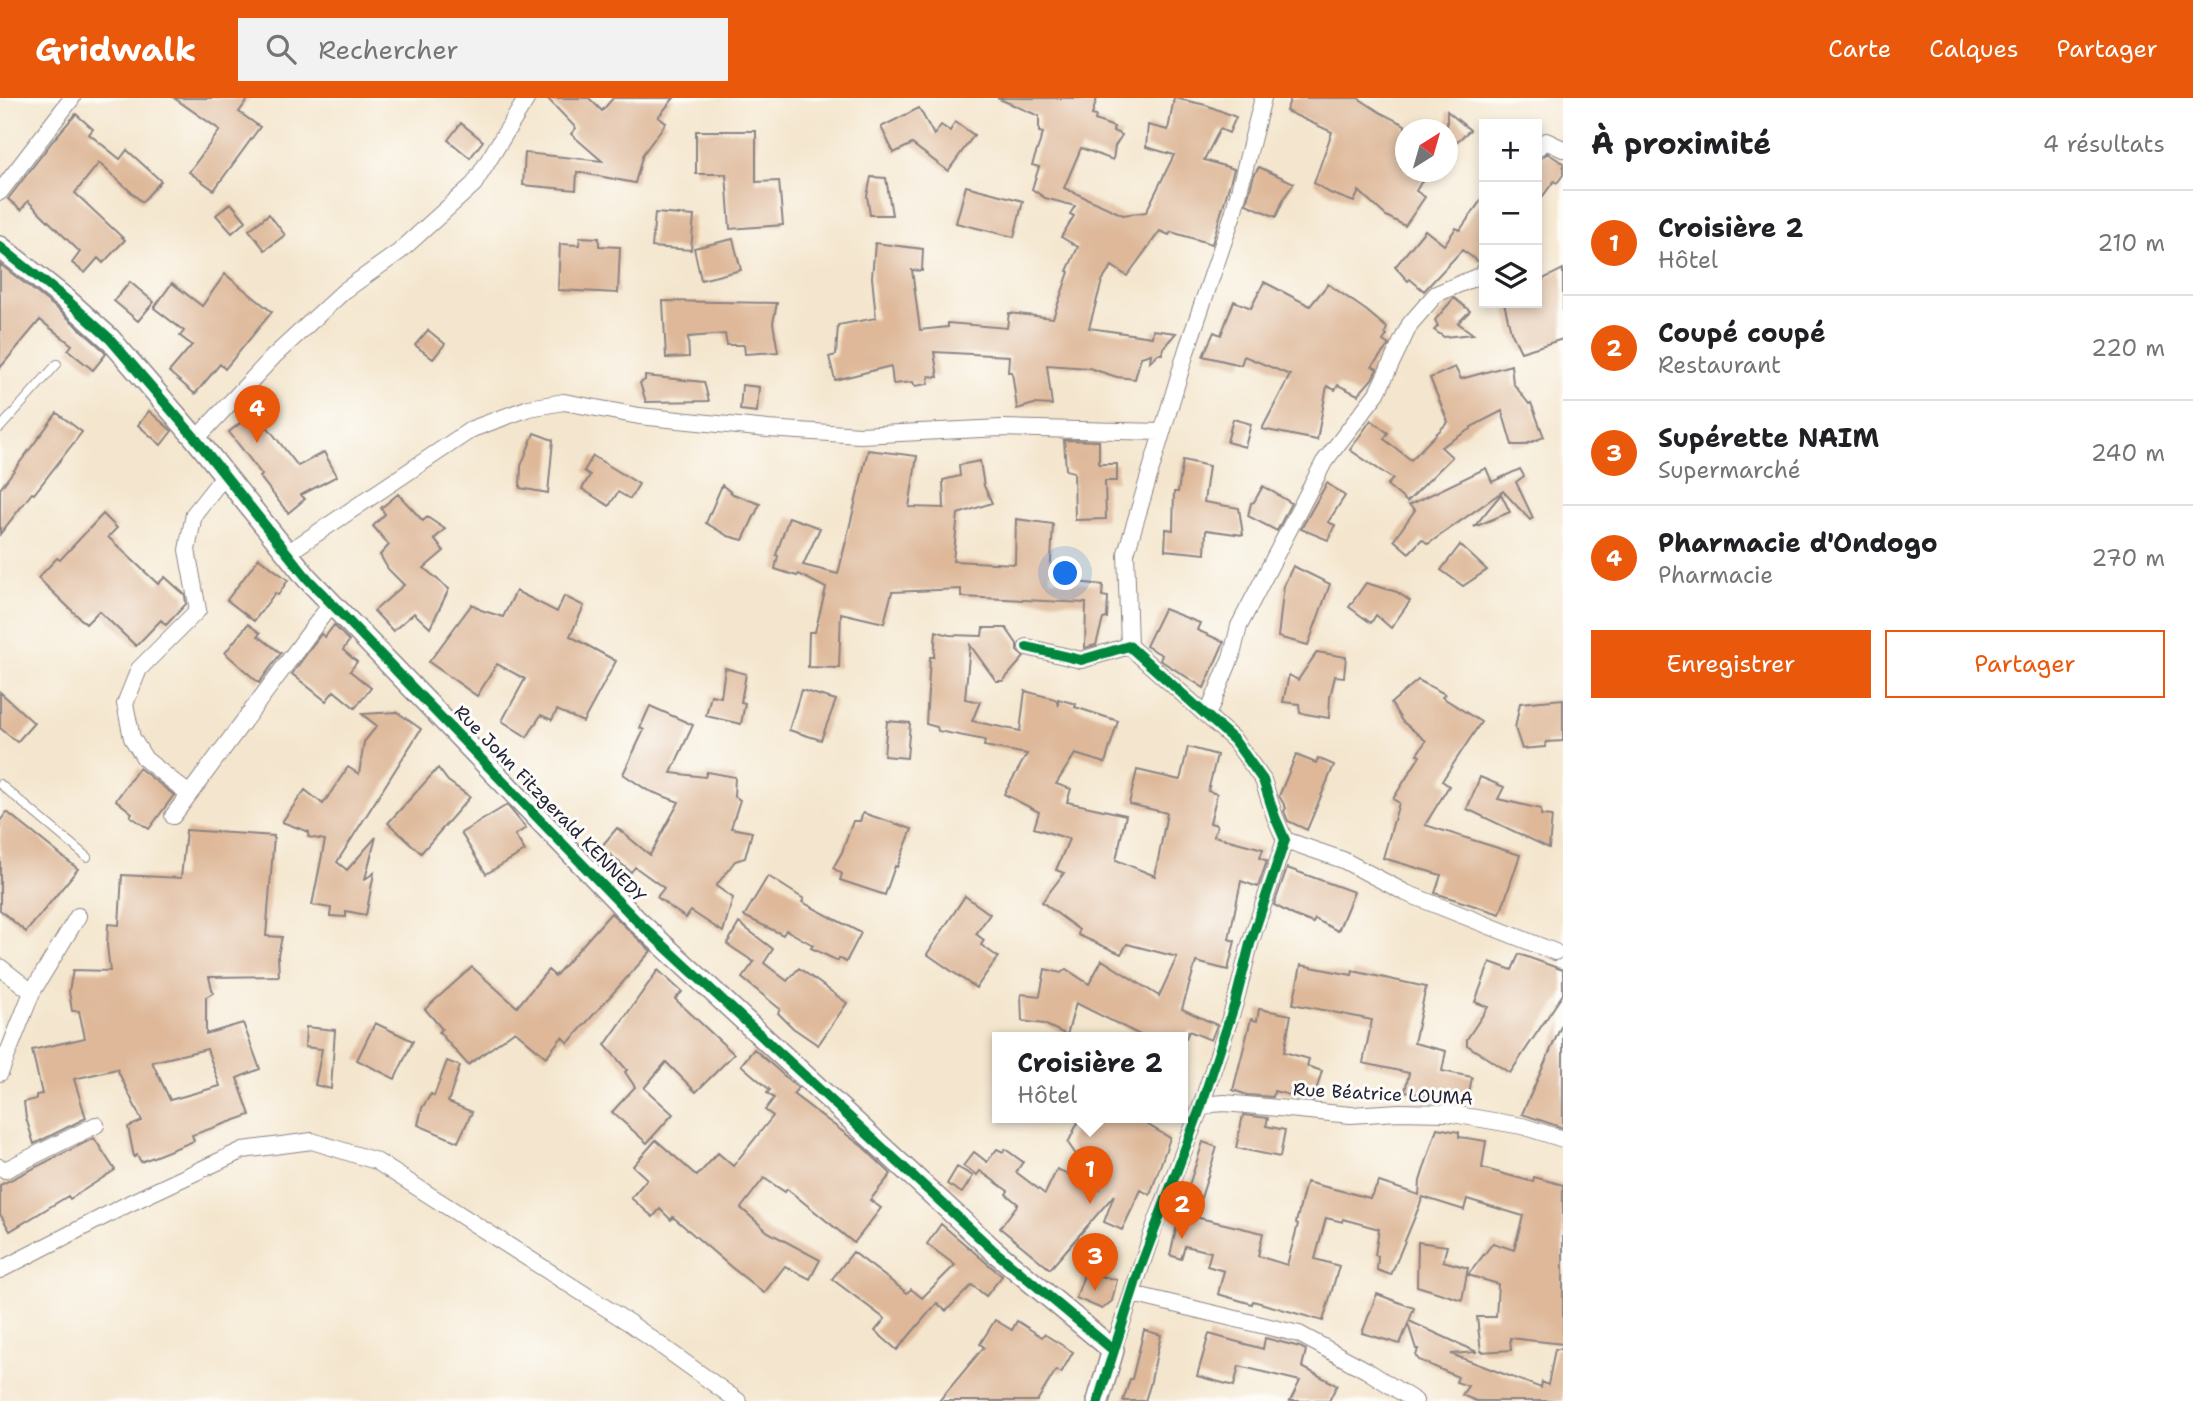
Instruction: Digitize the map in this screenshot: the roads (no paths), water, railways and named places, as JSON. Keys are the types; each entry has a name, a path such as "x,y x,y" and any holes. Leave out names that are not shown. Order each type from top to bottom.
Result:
{"street":[{"path":"0,192 72,98"},
{"path":"196,439 274,356 334,300 398,252 474,184 527,98"},
{"path":"1098,1401 1112,1350 1155,1225 1200,1109 1285,840 1263,780 1234,740 1129,646 1126,553 1161,432 1233,214 1264,98"},
{"path":"1542,144 1546,141 1563,149"},
{"name":"Rue John Fitzgerald KENNEDY","path":"0,247 68,300 110,339 196,439 286,554 331,604 638,921 992,1248 1112,1350"},
{"path":"1207,716 1232,655 1239,626 1324,462 1377,393 1410,324 1436,294 1479,276"},
{"path":"286,554 472,429 529,408 564,402 639,416 860,436 1001,428 1161,432"},
{"path":"190,794 145,759 132,738 125,704 139,669 198,610 187,550 194,514 224,476"},
{"path":"173,816 331,604"},
{"path":"1027,647 1080,660 1129,646"},
{"path":"1285,840 1343,860 1406,893 1555,952"},
{"path":"0,1073 32,992 78,916"},
{"path":"0,967 32,992"},
{"name":"Rue Béatrice LOUMA","path":"1200,1109 1225,1103 1351,1115 1447,1113 1522,1126 1563,1139"},
{"path":"0,1167 5,1170 96,1125"},
{"path":"0,1270 130,1203 243,1150 312,1141 376,1161 631,1324 738,1401"},
{"path":"1132,1294 1299,1334 1366,1370 1415,1401"}],"lane":[{"path":"0,428 57,364"},
{"path":"0,784 87,857"}],"place":[{"name":"Pharmacie d'Ondogo","path":"257,443"},
{"name":"Croisière 2","path":"1090,1204"},
{"name":"Coupé coupé","path":"1182,1239"},
{"name":"Supérette NAIM","path":"1095,1291"}]}
